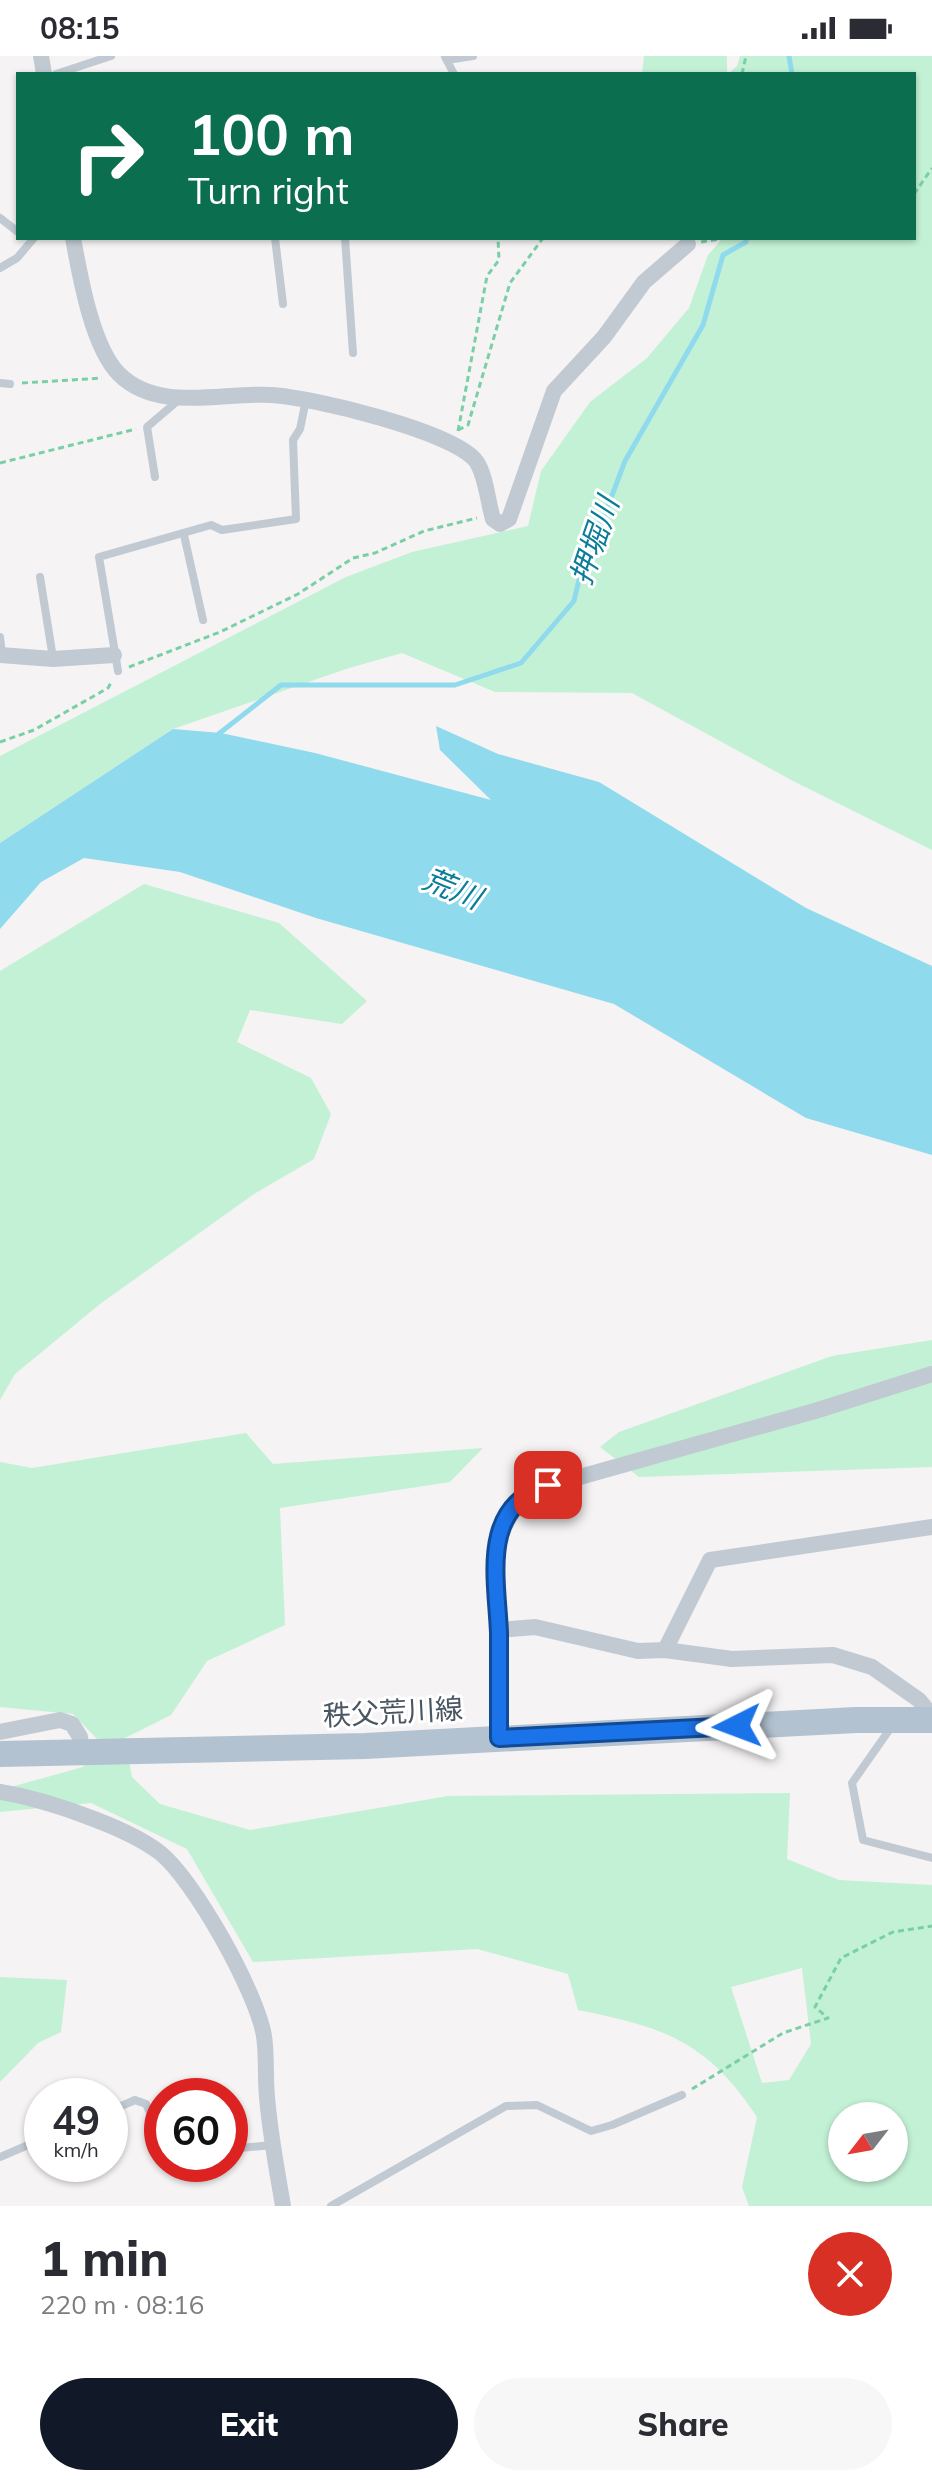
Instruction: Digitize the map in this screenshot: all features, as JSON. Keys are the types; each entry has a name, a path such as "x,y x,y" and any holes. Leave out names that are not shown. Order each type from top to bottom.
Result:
{"main road":[{"name":"秩父荒川線","path":"0,1754 365,1746 932,1718"}],"street":[{"path":"74,240 101,345 118,373 143,392 181,398 271,395 306,400 415,429 455,447 478,463 493,519 500,524 509,519 554,391 604,337 644,282 688,244"},
{"path":"1,655 116,663"},
{"path":"499,1738 499,1630 493,1562 510,1511 530,1491 932,1374"},
{"path":"665,1650 710,1560 932,1527"},
{"path":"499,1630 535,1627 638,1651 665,1650 732,1659 833,1655 872,1667 919,1700 932,1718"},
{"path":"0,1732 60,1720 72,1724 80,1737 82,1753"},
{"path":"0,1792 28,1797 136,1837 161,1853 198,1898 239,1970 264,2034 267,2097 283,2206"}],"lane":[{"path":"62,72 111,56"},
{"path":"446,58 473,56"},
{"path":"0,218 16,230"},
{"path":"0,268 17,258 29,240"},
{"path":"275,240 283,304"},
{"path":"345,240 353,353"},
{"path":"155,477 147,427 181,398"},
{"path":"116,663 99,557 211,525 222,530 296,519 293,440 300,429 306,400"},
{"path":"184,535 203,620"},
{"path":"40,577 53,659"},
{"path":"0,637 1,655"},
{"path":"897,1720 852,1783 863,1840 932,1858"},
{"path":"331,2206 506,2106 537,2105 591,2131 682,2095"},
{"path":"248,2147 274,2145"},
{"path":"0,2157 24,2147"}],"path":[{"path":"916,191 932,168"},
{"path":"455,447 487,276 499,260 498,240"},
{"path":"458,430 468,425 510,283 542,240"},
{"path":"688,244 713,240"},
{"path":"5,384 104,378 118,373"},
{"path":"0,463 147,427"},
{"path":"0,742 34,730 108,688 116,663 233,626 298,594 353,558 375,553 424,531 479,518 493,519"},
{"path":"682,2095 783,2033 828,2018 815,2007 841,1958 893,1932 932,1926"}],"green space":[{"path":"644,56 727,56 727,72 642,72"},
{"path":"740,56 932,56 932,850 795,782 632,693 495,692 402,653 346,669 173,729 0,843 0,756 346,577 412,552 528,526 541,471 590,402 647,358 689,308 708,255 721,240 916,240 916,72 730,72 737,66"},
{"path":"144,884 279,923 367,1001 342,1024 250,1010 237,1042 311,1078 331,1114 314,1159 254,1194 100,1304 15,1374 0,1400 0,971"},
{"path":"932,1340 932,1467 639,1477 600,1447 619,1432 832,1356"},
{"path":"246,1433 273,1464 483,1448 450,1482 280,1508 285,1625 207,1661 171,1715 125,1738 132,1777 160,1804 250,1830 448,1796 790,1793 787,1859 839,1880 932,1885 932,2206 749,2206 742,2187 757,2117 738,2091 701,2054 681,2041 635,2023 578,2010 568,1974 477,1949 253,1962 187,1849 91,1803 0,1812 0,1790 83,1767 99,1741 73,1714 0,1707 0,1462 32,1468","holes":["802,1968 811,2044 789,2080 762,2083 731,1987"]},
{"path":"0,1977 67,1980 61,2032 38,2043 0,2082"}],"water":[{"name":"荒川","path":"436,726 498,754 599,782 806,908 932,966 932,1155 806,1118 614,1004 316,918 180,872 84,858 41,882 0,929 0,843 173,729 221,733 315,753 491,800 440,750"}],"waterway":[{"name":"押堀川","path":"789,56 792,72"},
{"name":"押堀川","path":"216,736 281,685 455,685 521,663 574,601 588,541 605,514 625,461 703,325 723,255 746,240"}],"route":[{"path":"548,1485 530,1491 510,1511 493,1562 499,1630 499,1738 737,1726"}]}
